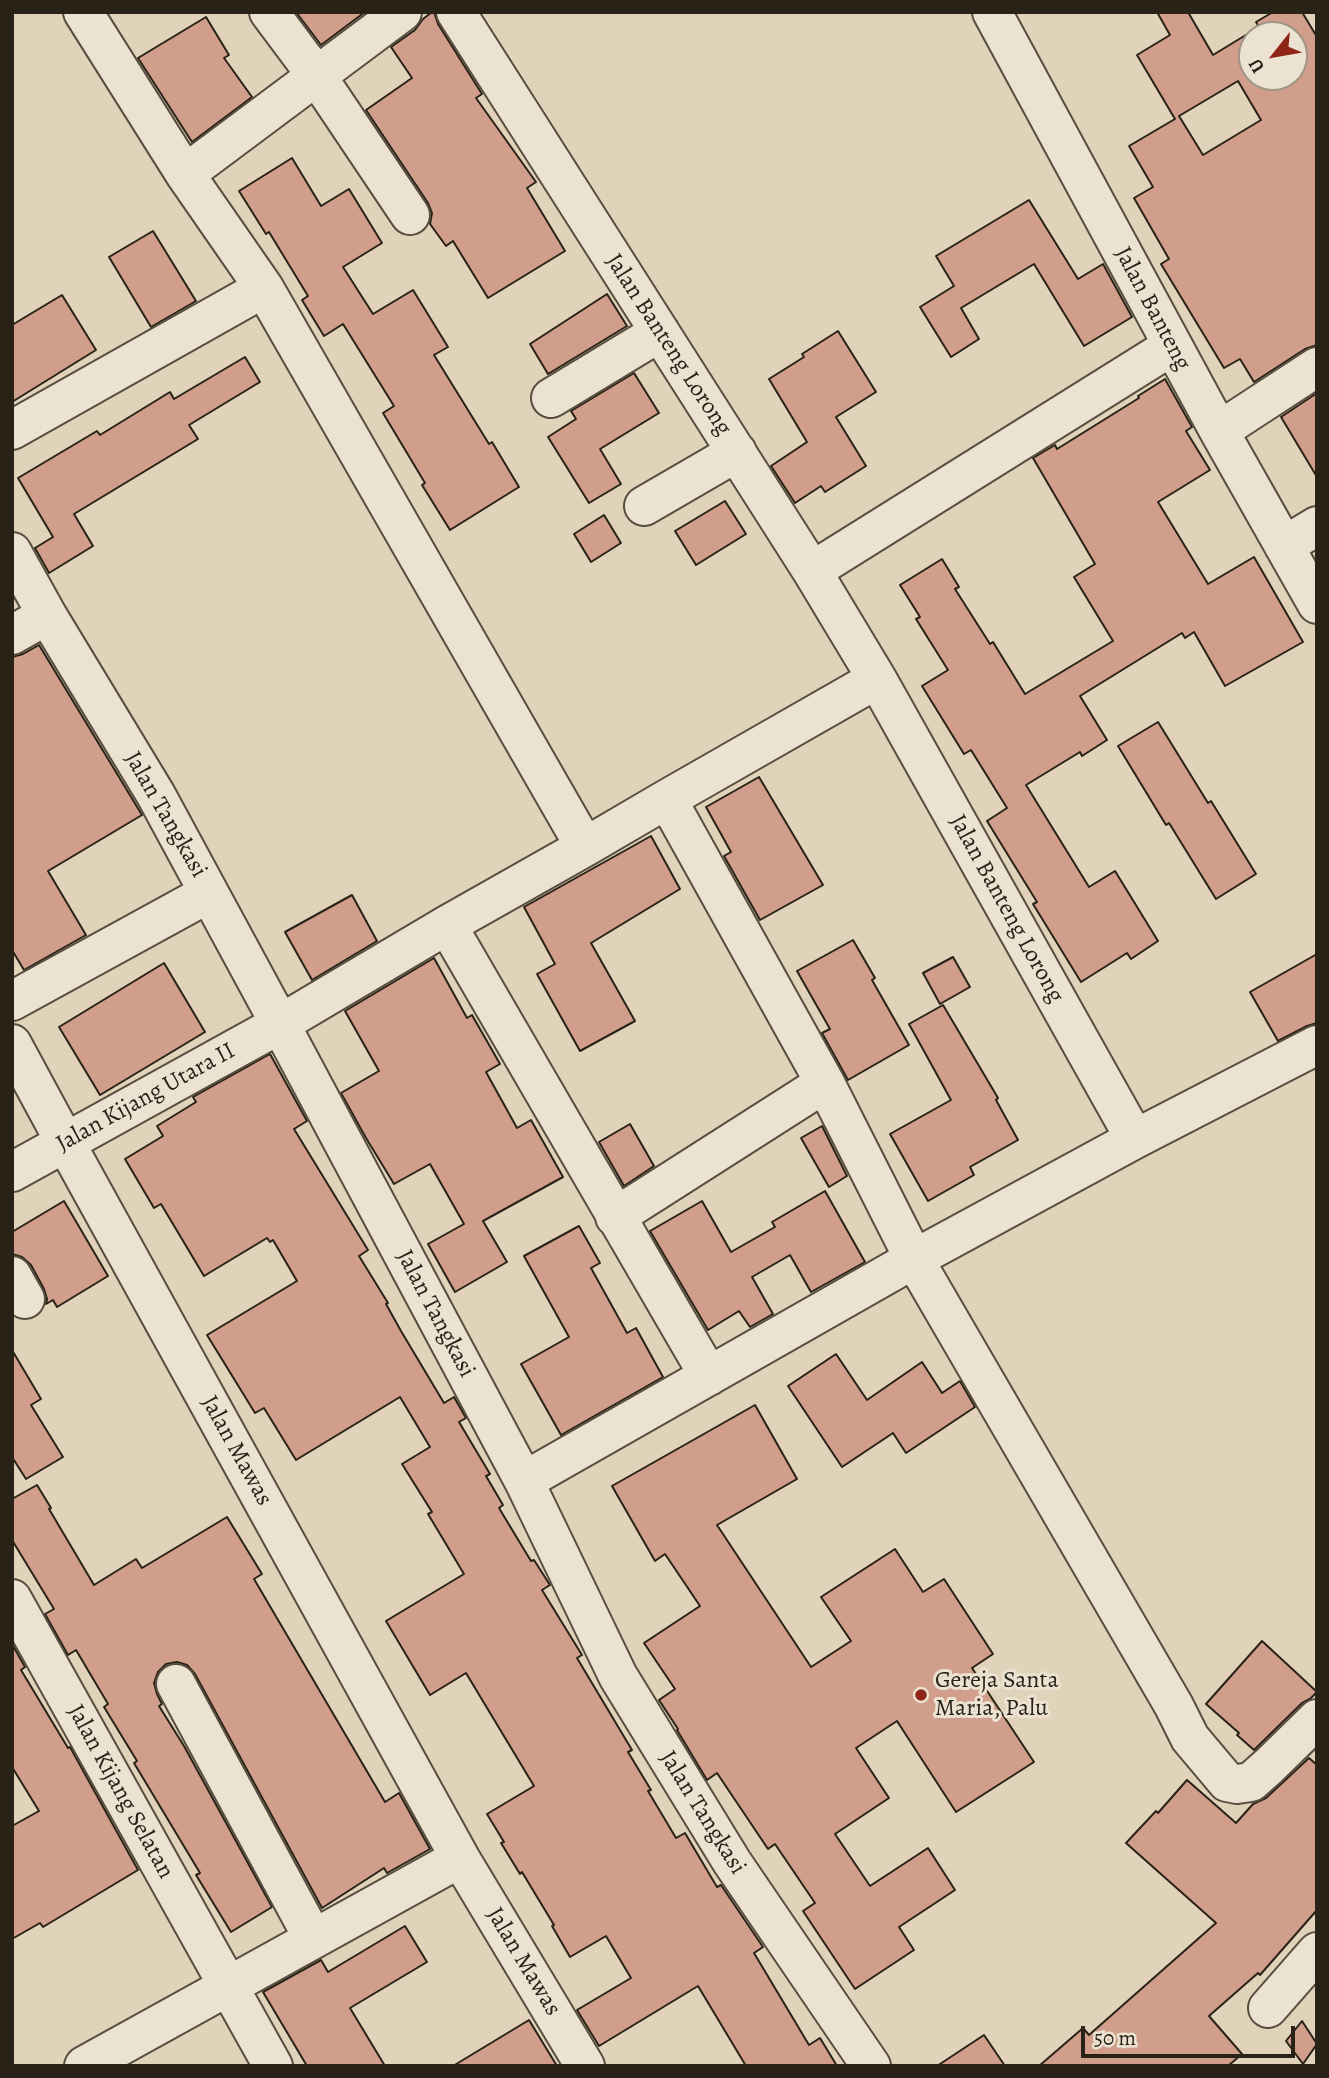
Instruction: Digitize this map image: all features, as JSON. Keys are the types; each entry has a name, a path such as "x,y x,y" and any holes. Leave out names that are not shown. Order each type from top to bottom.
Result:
{"street":[{"path":"83,12 185,174 264,288 585,848"},
{"path":"269,12 316,75 410,215"},
{"path":"185,174 402,12"},
{"name":"Jalan Banteng Lorong","path":"456,12 812,571 877,679 1135,1139"},
{"name":"Jalan Banteng","path":"992,12 1172,346 1317,604"},
{"path":"12,430 264,288"},
{"path":"551,398 660,332"},
{"path":"812,571 1172,346"},
{"path":"1219,431 1317,368"},
{"path":"644,506 737,452"},
{"path":"1284,546 1317,526"},
{"name":"Jalan Tangkasi","path":"12,552 156,795 280,1024 524,1481 618,1676 732,1862 872,2066"},
{"path":"12,635 47,615"},
{"path":"280,1024 447,925 877,679"},
{"path":"667,799 825,1083 914,1259 1174,1706 1190,1738 1227,1782 1251,1782 1317,1719"},
{"path":"12,1001 209,893"},
{"path":"447,925 709,1376"},
{"name":"Jalan Kijang Utara II","path":"12,1172 280,1024"},
{"name":"Jalan Mawas","path":"12,1044 460,1858 585,2066"},
{"path":"524,1481 914,1259 1135,1139 1317,1045"},
{"path":"615,1217 825,1083"},
{"name":"Jalan Kijang Selatan","path":"12,1599 273,2066"},
{"path":"176,1684 313,1938"},
{"path":"84,2066 460,1858"},
{"path":"1268,2008 1317,1952"}],"building":[{"path":"296,12 365,12 321,45"},
{"path":"432,12 482,94 476,98 536,182 527,188 565,251 488,298 453,241 446,246 430,224 432,213 428,203 366,110 412,78 391,47 415,30"},
{"path":"1157,12 1188,12 1213,55 1238,40 1238,81 1179,116 1203,155 1261,120 1244,91 1308,91 1308,22 1317,37 1317,345 1305,349 1254,382 1240,359 1224,368 1161,264 1169,259 1134,198 1153,187 1129,146 1175,119 1137,55 1170,35"},
{"path":"1273,12 1302,12 1307,21 1258,21"},
{"path":"206,17 229,55 224,58 252,97 192,142 138,58"},
{"path":"292,158 321,206 349,189 382,243 343,267 373,314 413,290 448,347 434,355 519,487 450,530 383,413 394,406 343,324 324,336 302,300 308,296 269,232 266,234 239,191"},
{"path":"1029,200 1078,279 1103,264 1132,317 1084,346 1034,264 961,308 979,339 951,357 920,307 954,286 936,256"},
{"path":"153,231 196,301 151,327 109,257"},
{"path":"607,294 627,326 548,374 530,344"},
{"path":"62,295 96,350 12,402 12,325"},
{"path":"838,331 876,392 836,417 866,466 825,492 821,486 795,503 771,466 807,442 769,379"},
{"path":"245,357 260,382 189,425 198,439 74,514 93,546 49,573 35,548 53,537 18,478 97,431 100,435 170,392 174,399"},
{"path":"634,373 659,413 600,449 621,484 589,503 548,437 576,419 571,411"},
{"path":"1165,379 1192,427 1186,431 1210,470 1158,502 1208,584 1254,557 1303,642 1225,686 1194,632 1185,638 1182,633 1080,696 1107,740 1082,756 1080,752 1026,785 1089,887 1115,871 1158,941 1131,959 1127,953 1081,982 1033,904 1037,902 987,821 1007,808 971,750 964,754 922,686 948,670 916,619 920,617 900,585 942,559 959,587 955,589 990,644 993,642 1025,694 1113,641 1074,577 1095,564 1033,458 1055,445 1057,449"},
{"path":"1317,393 1317,477 1281,417"},
{"path":"725,501 746,534 696,565 675,531"},
{"path":"604,515 621,543 591,562 574,534"},
{"path":"39,645 142,815 48,871 86,935 24,970 12,950 12,657"},
{"path":"1158,722 1256,874 1216,899 1169,823 1166,825 1118,746"},
{"path":"759,777 823,885 760,920 724,856 731,852 706,807"},
{"path":"651,836 680,889 591,943 635,1021 580,1051 537,974 555,964 524,907"},
{"path":"352,895 377,941 312,980 285,932"},
{"path":"853,940 909,1045 848,1080 822,1033 830,1029 797,971"},
{"path":"1317,954 1317,1023 1278,1041 1250,992"},
{"path":"953,957 970,987 940,1004 923,973"},
{"path":"434,958 467,1018 472,1015 500,1064 486,1072 517,1128 531,1120 563,1177 483,1221 507,1262 455,1292 428,1244 464,1224 430,1164 394,1184 341,1093 379,1071 345,1011"},
{"path":"164,963 205,1032 100,1095 59,1027"},
{"path":"943,1005 998,1098 996,1100 1018,1140 970,1167 974,1175 928,1201 890,1134 951,1100 909,1024"},
{"path":"270,1054 307,1121 294,1129 368,1250 359,1256 444,1403 454,1397 466,1418 459,1422 490,1474 486,1476 503,1505 499,1508 531,1561 534,1560 550,1585 542,1590 582,1655 577,1658 632,1750 628,1752 651,1790 648,1791 676,1838 685,1833 717,1887 721,1885 763,1947 754,1953 809,2045 820,2038 837,2066 746,2066 698,1986 599,2046 577,2010 631,1978 606,1936 570,1957 522,1872 520,1874 501,1843 504,1842 487,1814 534,1786 466,1673 430,1695 386,1621 464,1574 428,1514 432,1512 402,1464 430,1447 400,1397 296,1460 264,1408 255,1413 207,1335 297,1281 273,1240 270,1242 267,1238 204,1276 161,1204 154,1208 125,1159 163,1136 157,1126 196,1102 193,1097"},
{"path":"630,1124 654,1166 624,1186 599,1142"},
{"path":"822,1126 847,1176 829,1187 801,1138"},
{"path":"825,1191 865,1262 811,1292 790,1255 752,1277 773,1314 750,1327 739,1311 708,1330 650,1231 702,1201 731,1252 775,1227 772,1222"},
{"path":"64,1201 108,1276 57,1307 53,1300 46,1304 44,1289 31,1265 22,1257 12,1254 12,1232"},
{"path":"579,1226 600,1263 591,1268 627,1333 636,1328 663,1377 561,1435 521,1364 569,1337 524,1256"},
{"path":"12,1350 41,1399 31,1405 63,1457 26,1479 12,1457"},
{"path":"836,1354 867,1400 922,1362 942,1393 960,1381 975,1407 906,1453 893,1433 842,1467 788,1386"},
{"path":"755,1405 797,1479 717,1525 811,1667 851,1641 821,1597 895,1549 923,1592 944,1579 993,1654 972,1668 1034,1762 956,1812 897,1721 856,1748 889,1798 835,1834 870,1886 928,1848 955,1890 899,1927 914,1950 855,1989 803,1911 815,1903 775,1844 768,1849 717,1773 707,1780 659,1700 675,1689 644,1643 700,1606 665,1554 655,1561 612,1486"},
{"path":"37,1485 94,1585 136,1559 142,1568 227,1517 262,1574 254,1579 385,1802 399,1793 430,1849 387,1873 384,1868 322,1908 195,1674 187,1665 177,1662 166,1664 158,1672 154,1683 162,1704 159,1706 184,1746 272,1907 231,1932 196,1875 200,1873 134,1763 137,1761 104,1707 108,1704 76,1650 68,1655 45,1614 54,1609 12,1540 12,1499"},
{"path":"1262,1641 1317,1692 1254,1750 1206,1704"},
{"path":"12,1644 25,1667 21,1670 68,1748 70,1747 138,1870 43,1927 40,1923 12,1939 12,1826 39,1811 12,1767"},
{"path":"1309,1758 1317,1765 1317,1910 1260,1975 1258,1973 1209,2016 1242,2054 1228,2066 1039,2066 1083,2028 1089,2035 1216,1923 1126,1843 1156,1811 1158,1813 1187,1780 1236,1823 1253,1804 1266,1798"},
{"path":"405,1926 427,1962 350,2008 385,2066 307,2066 263,1992 321,1960 328,1972"},
{"path":"529,2020 557,2066 453,2066"},
{"path":"1302,2021 1317,2044 1303,2064 1286,2041"},
{"path":"984,2035 1005,2066 937,2066"}],"place":[{"name":"Gereja Santa Maria, Palu","path":"921,1695"}]}
